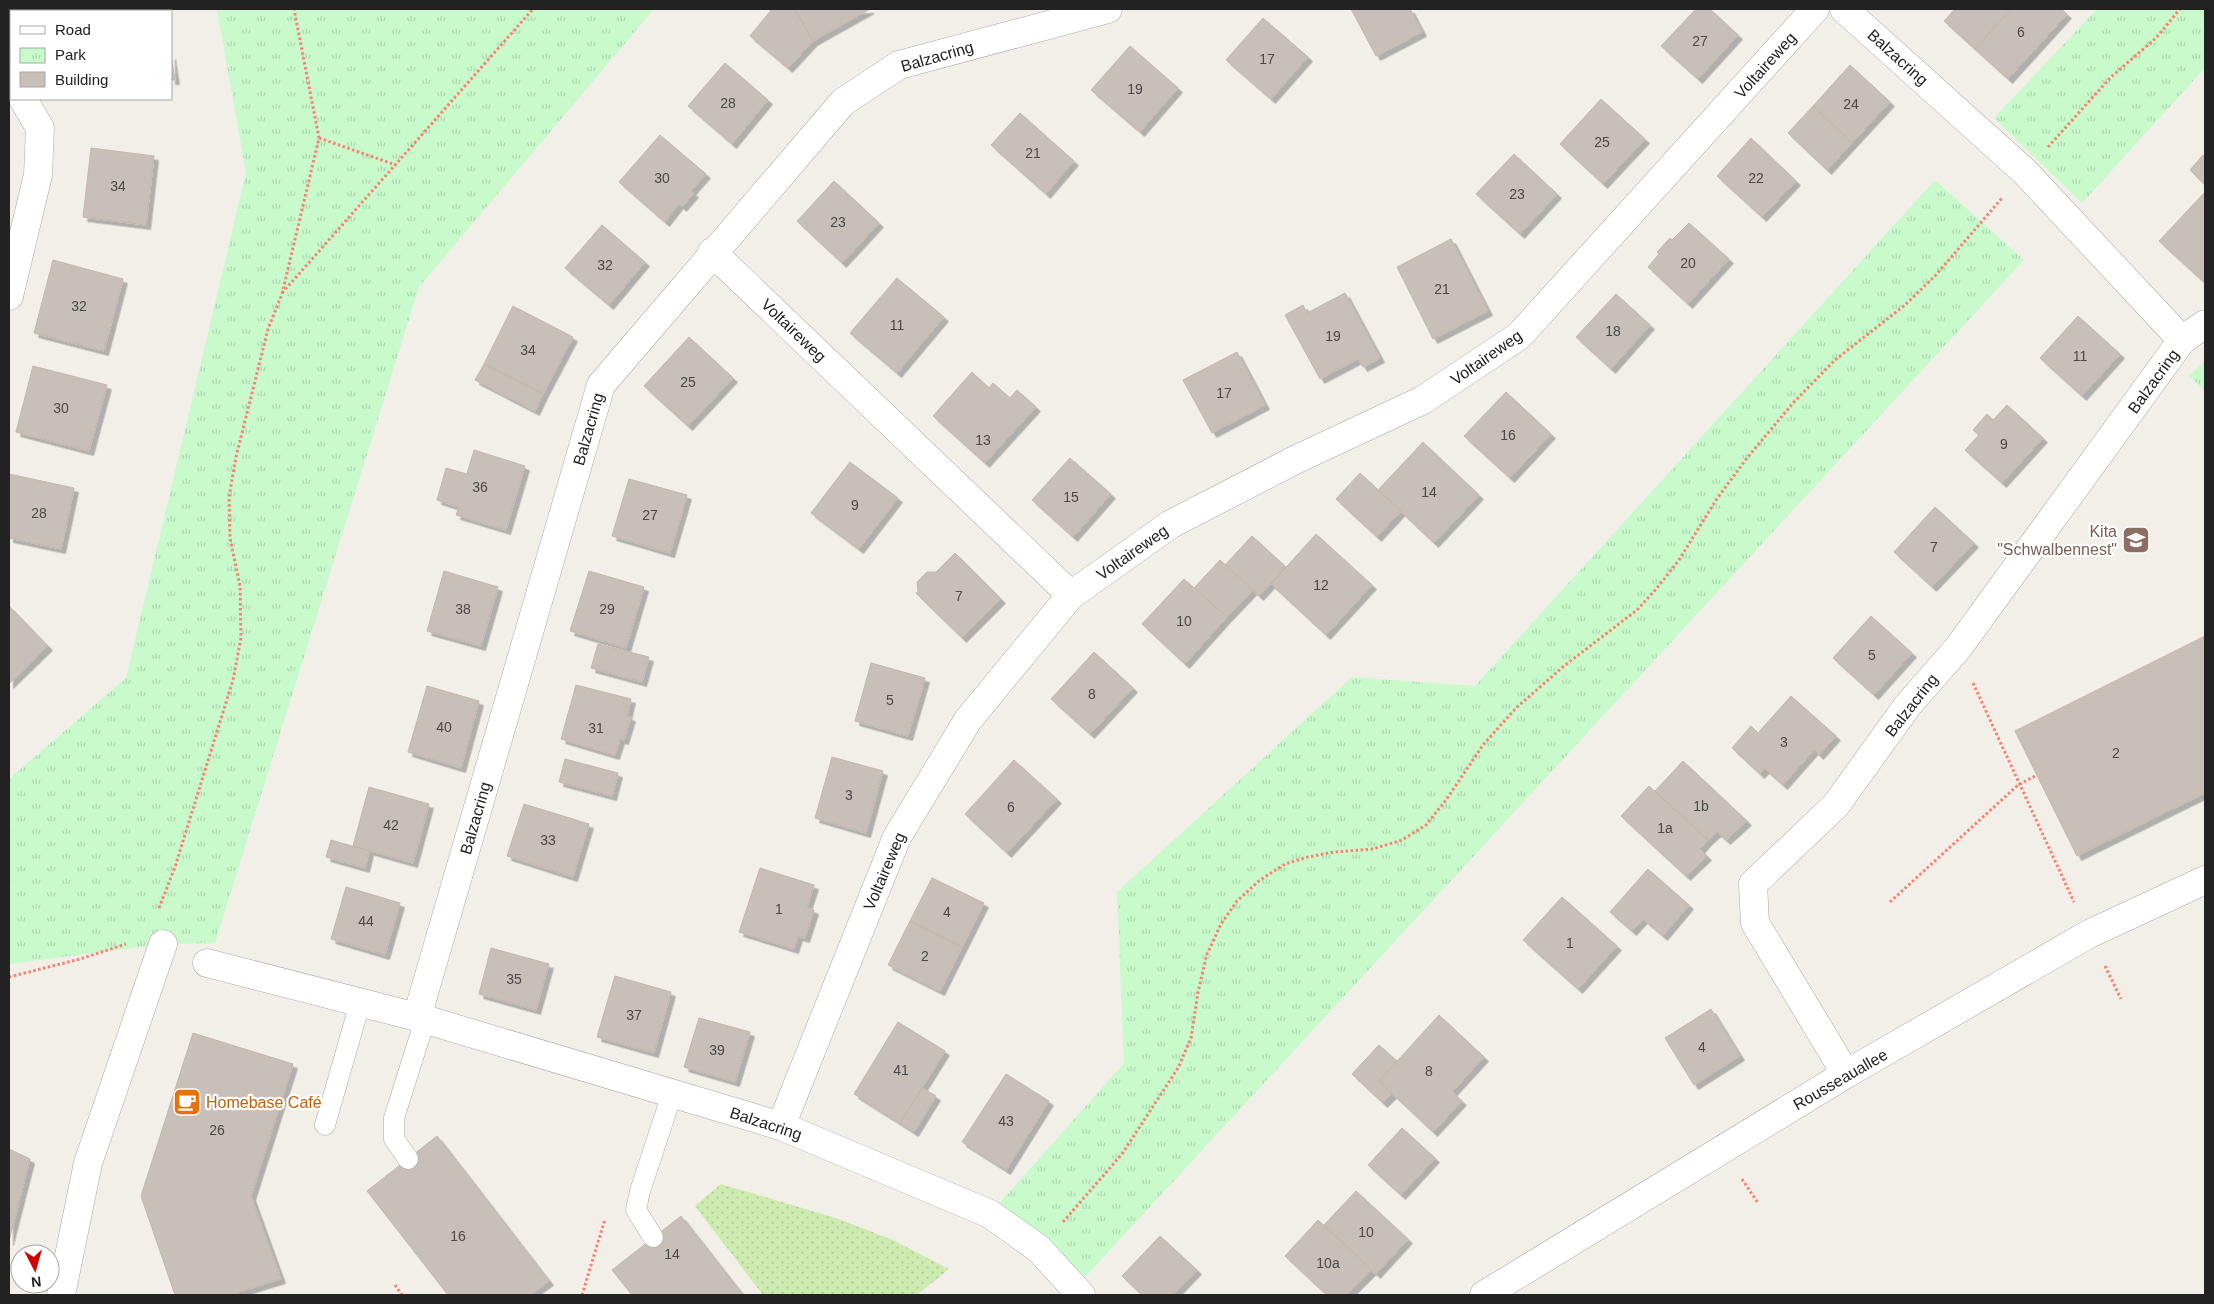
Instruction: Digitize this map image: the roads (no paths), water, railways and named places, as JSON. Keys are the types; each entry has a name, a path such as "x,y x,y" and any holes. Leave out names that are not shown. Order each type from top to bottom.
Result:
{"street":[{"name":"Balzacring","path":"421,1018 601,385 712,252 843,102 899,65 1108,9"},
{"name":"Voltaireweg","path":"781,1126 897,837 968,720 1070,595 1171,524 1297,459 1422,400 1520,336 1815,9"},
{"name":"Balzacring","path":"1844,9 2025,172 2182,340"},
{"path":"9,296 38,175 40,128 25,100"},
{"name":"Voltaireweg","path":"712,252 1070,595"},
{"name":"Balzacring","path":"1846,1074 1756,923 1753,884 1836,805 1908,705 1958,648 2182,340 2205,324"},
{"name":"Rousseauallee","path":"1484,1295 1846,1074 2089,934 2205,880"},
{"path":"61,1295 88,1163 163,944"},
{"name":"Balzacring","path":"207,963 421,1018 781,1126 990,1214 1039,1249 1081,1295"}],"lane":[{"path":"325,1124 360,1002"},
{"path":"408,1159 394,1139 394,1118 421,1018"},
{"path":"653,1237 636,1210 640,1190 672,1094"}],"place":[{"name":"Kita \"Schwalbennest\"","path":"2136,540"},
{"name":"Homebase Café","path":"187,1102"}]}
